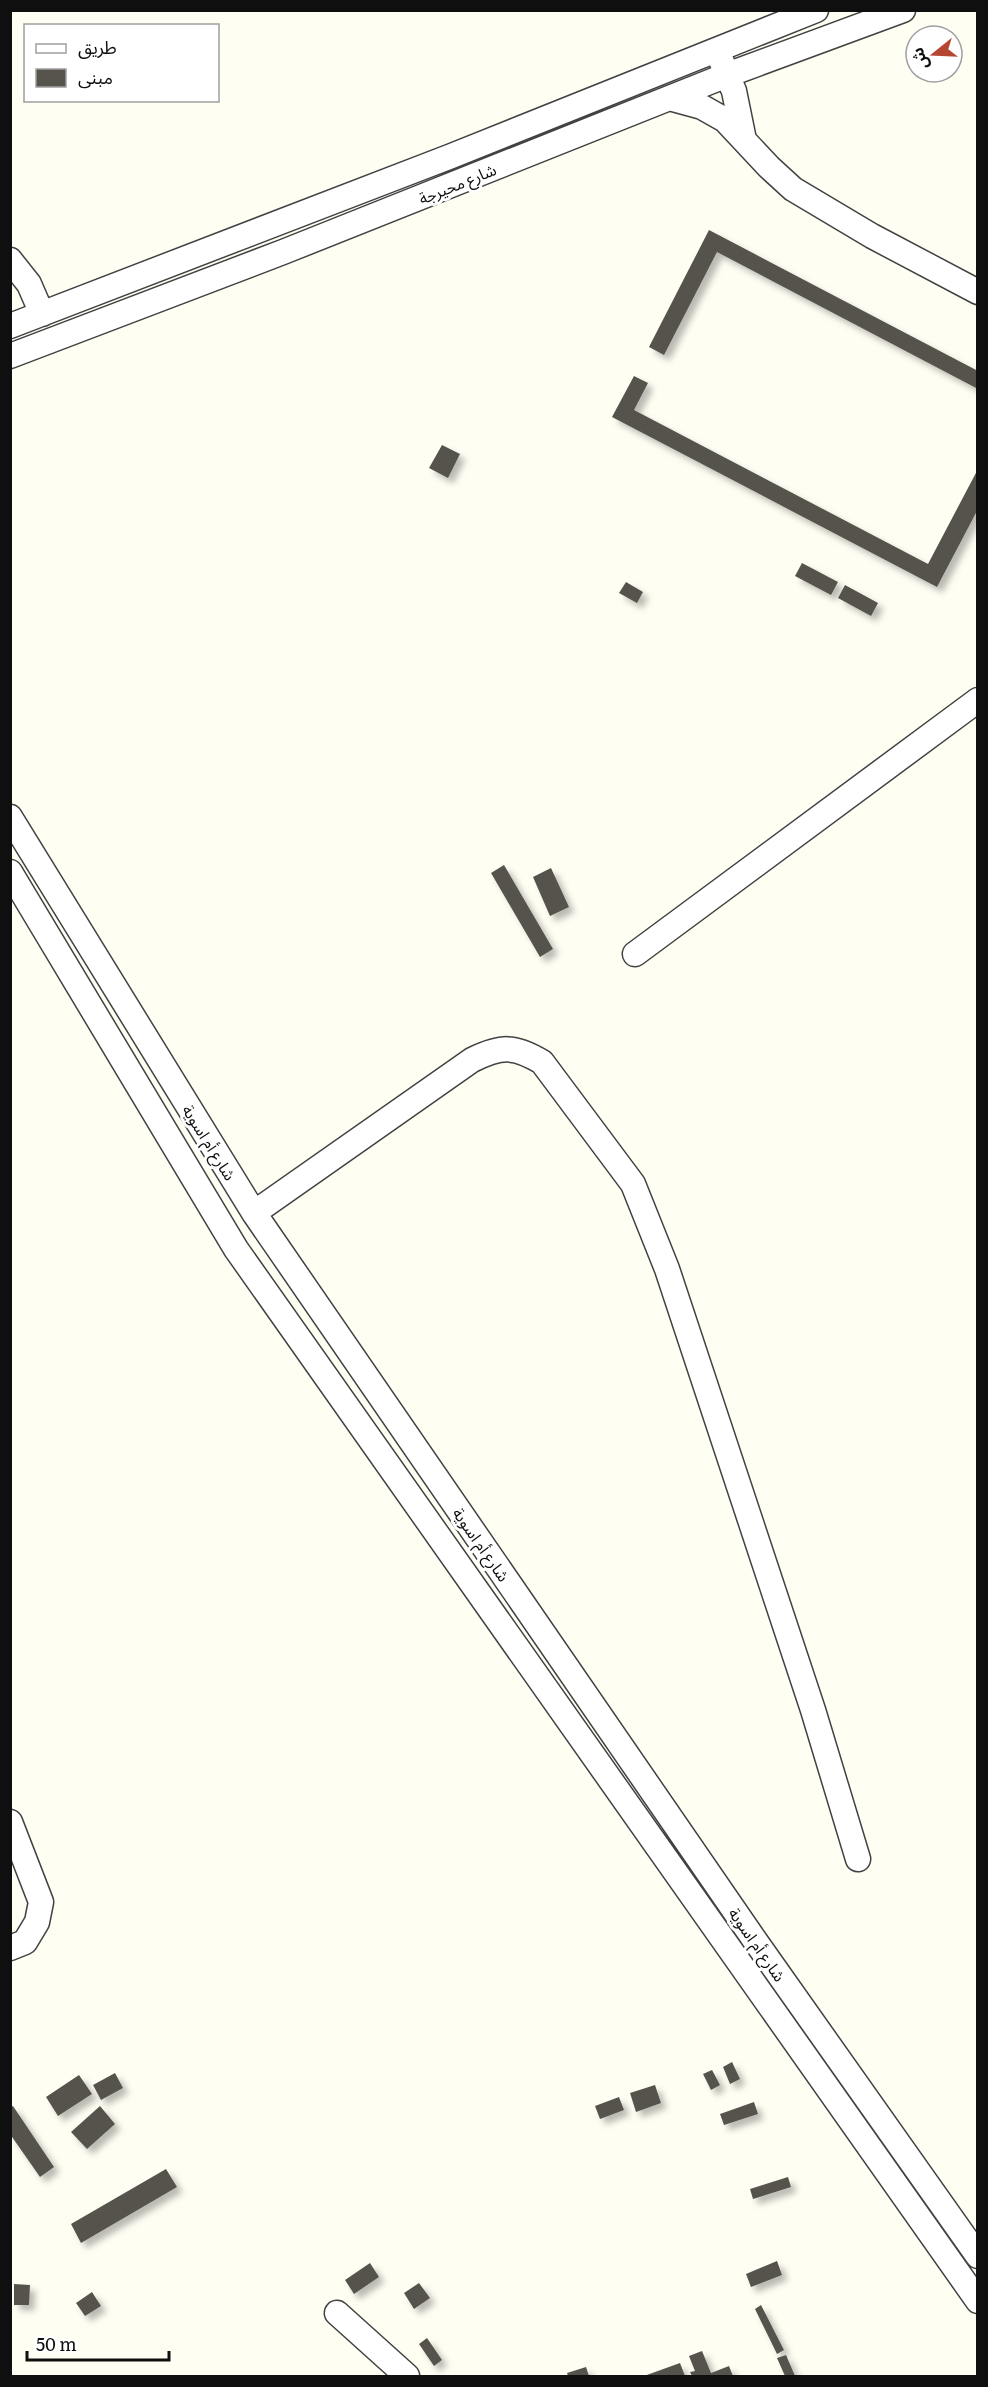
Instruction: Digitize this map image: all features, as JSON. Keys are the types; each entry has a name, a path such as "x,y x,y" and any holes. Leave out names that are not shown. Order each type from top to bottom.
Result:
{"street":[{"name":"شارع محيرجة","path":"10,326 449,157 816,10"},
{"name":"شارع محيرجة","path":"10,356 283,252 727,75 903,10"},
{"path":"717,50 734,91 744,140"},
{"path":"669,98 702,106 725,120 793,189 872,236 978,292"},
{"path":"10,260 29,284 42,314"},
{"path":"635,954 978,700"},
{"name":"شارع أم اسوية","path":"10,817 254,1213 756,1942 978,2256"},
{"name":"شارع أم اسوية","path":"10,872 236,1249 978,2301"},
{"path":"254,1213 472,1060 503,1048 523,1050 542,1062 633,1184 663,1258 809,1699 858,1859"},
{"path":"10,1822 40,1902 37,1922 24,1942 10,1948"},
{"path":"337,2313 407,2376"}],"building":[{"path":"709,230 978,371 978,389 717,252 664,355 649,347"},
{"path":"634,376 648,383 634,410 928,564 978,469 978,509 937,587 612,417"},
{"path":"442,445 460,454 448,478 429,468"},
{"path":"802,563 838,582 831,595 795,576"},
{"path":"626,582 643,592 637,603 619,593"},
{"path":"845,585 878,603 871,616 838,598"},
{"path":"504,865 553,949 540,957 491,873"},
{"path":"551,868 569,907 550,916 533,877"},
{"path":"732,2062 740,2079 730,2084 723,2067"},
{"path":"712,2070 720,2085 711,2090 703,2074"},
{"path":"115,2073 123,2088 101,2100 93,2085"},
{"path":"79,2075 92,2094 58,2116 46,2097"},
{"path":"655,2085 661,2103 636,2112 630,2093"},
{"path":"619,2097 624,2110 600,2119 595,2106"},
{"path":"754,2102 758,2114 724,2125 720,2114"},
{"path":"13,2106 54,2167 40,2177 10,2134 10,2107"},
{"path":"100,2106 115,2124 87,2149 71,2132"},
{"path":"166,2169 177,2187 81,2243 71,2224"},
{"path":"788,2177 791,2187 753,2199 750,2189"},
{"path":"777,2261 782,2275 751,2287 746,2274"},
{"path":"370,2263 379,2277 354,2294 345,2280"},
{"path":"419,2283 430,2298 414,2309 404,2293"},
{"path":"14,2284 30,2285 29,2305 14,2305"},
{"path":"92,2292 101,2306 85,2316 76,2303"},
{"path":"761,2305 784,2350 777,2354 755,2309"},
{"path":"427,2338 442,2360 434,2366 419,2344"},
{"path":"702,2351 711,2373 729,2366 733,2376 692,2376 690,2372 695,2371 689,2356"},
{"path":"786,2355 795,2376 785,2376 777,2358"},
{"path":"680,2363 685,2376 644,2376"},
{"path":"586,2367 589,2376 568,2376 567,2373"}]}
